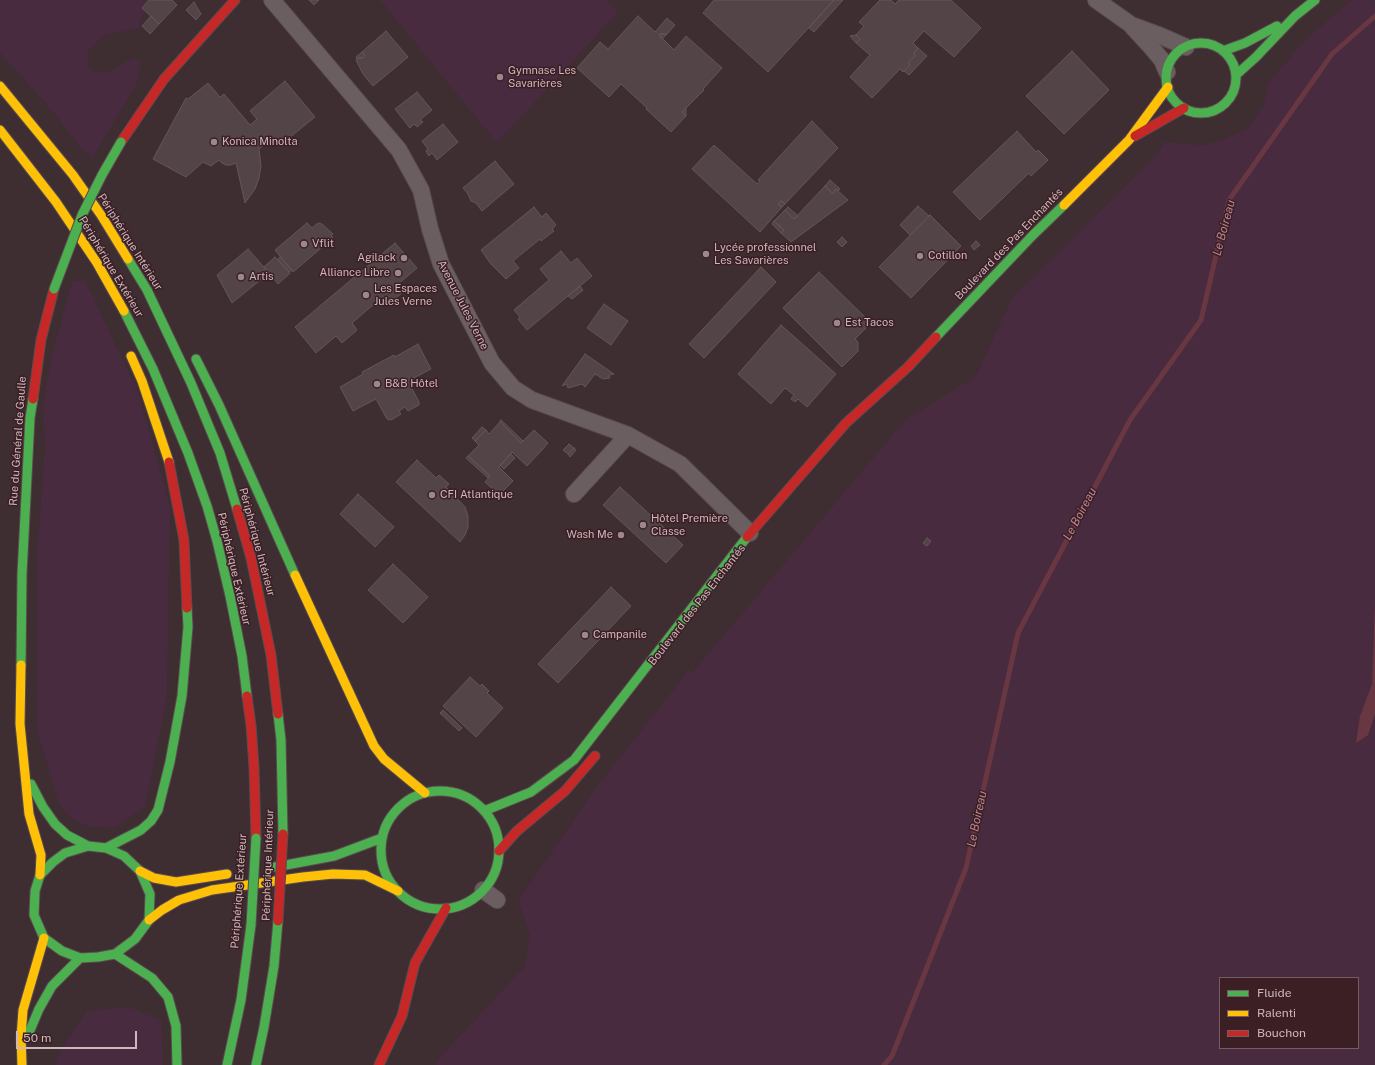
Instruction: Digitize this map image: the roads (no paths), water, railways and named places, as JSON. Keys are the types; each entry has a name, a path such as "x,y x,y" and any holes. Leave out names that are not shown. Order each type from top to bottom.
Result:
{"main road":[{"name":"Rue du Général de Gaulle","path":"40,875 41,855 29,814 20,724 20,700 22,574 30,418 41,340 54,289 65,258 82,215 102,175 121,142 164,79 181,58 235,0"},
{"path":"1236,75 1256,57 1295,16 1315,0"},
{"path":"1223,51 1245,43 1295,16"},
{"path":"1194,44 1213,46 1223,51 1232,61 1236,75 1236,83 1232,94 1226,103 1214,111 1202,113 1192,112 1184,108 1173,99 1168,79 1170,64 1174,56 1186,47 1194,44"},
{"name":"Boulevard des Pas Enchantés","path":"484,811 531,792 574,760 750,532 846,423 908,367 1033,235 1129,140 1168,79"},
{"name":"Périphérique Intérieur","path":"0,86 73,175 147,290 191,382 220,453 251,558 271,655 278,710 281,740 283,834 274,966 256,1065"},
{"name":"Boulevard des Pas Enchantés","path":"1129,140 1184,108"},
{"name":"Périphérique Extérieur","path":"0,130 56,202 97,263 124,312 166,398 207,506 217,542 242,656 254,767 256,838 252,926 241,1000 227,1065"},
{"path":"147,290 164,303"},
{"path":"124,312 124,334"},
{"path":"106,848 141,830 151,821 158,810 170,762 182,696 188,627 184,540 168,457 142,381 127,348"},
{"path":"191,350 226,419 374,746 384,759 425,793"},
{"name":"Boulevard des Pas Enchantés","path":"875,409 908,367"},
{"path":"499,851 517,831 565,791 602,747"},
{"name":"Rue du Général de Gaulle","path":"25,772 43,807 55,824 67,835 88,846"},
{"path":"382,838 334,856 176,882 154,878 140,871 124,856 106,848 88,846 65,853 40,875 35,891 34,915 44,938 62,951 80,958 115,954 135,939 149,920 179,900 212,890 303,877 333,874 364,875 398,891 411,901 428,907 446,908 459,905 472,899 483,890 497,865 499,851 497,837 492,823 484,811 472,800 457,793 441,791 425,793 410,799 397,809 387,823 382,838 381,857 387,875 398,891"},
{"path":"140,871 150,894 149,920"},
{"path":"379,1065 402,1016 415,963 446,908"},
{"path":"22,1065 21,1037 23,1010 44,938"},
{"path":"115,954 152,978 168,997 176,1026 177,1065"},
{"path":"22,1051 38,1009 49,990 55,982 80,958"}],"street":[{"name":"Avenue Jules Verne","path":"272,0 399,150 421,190 430,229 441,264 492,363 513,388 532,400 628,435 680,464 750,532"},
{"path":"1096,0 1130,24 1155,51 1162,60 1168,79"},
{"path":"1130,24 1186,47"},
{"path":"574,494 628,435"},
{"path":"483,890 497,900"}],"waterway":[{"name":"Le Boireau","path":"884,1065 892,1056 966,868 1018,633 1130,420 1201,320 1229,200 1332,54 1375,16"}],"place":[{"name":"Gymnase Les Savarières","path":"500,77"},
{"name":"Konica Minolta","path":"214,142"},
{"name":"Vflit","path":"304,244"},
{"name":"Lycée professionnel Les Savarières","path":"706,254"},
{"name":"Cotillon","path":"920,256"},
{"name":"Agilack","path":"404,258"},
{"name":"Alliance Libre","path":"398,273"},
{"name":"Artis","path":"241,277"},
{"name":"Les Espaces Jules Verne","path":"366,295"},
{"name":"Est Tacos","path":"837,323"},
{"name":"B&B Hôtel","path":"377,384"},
{"name":"CFI Atlantique","path":"432,495"},
{"name":"Hôtel Première Classe","path":"643,525"},
{"name":"Wash Me","path":"621,535"},
{"name":"Campanile","path":"585,635"}]}
